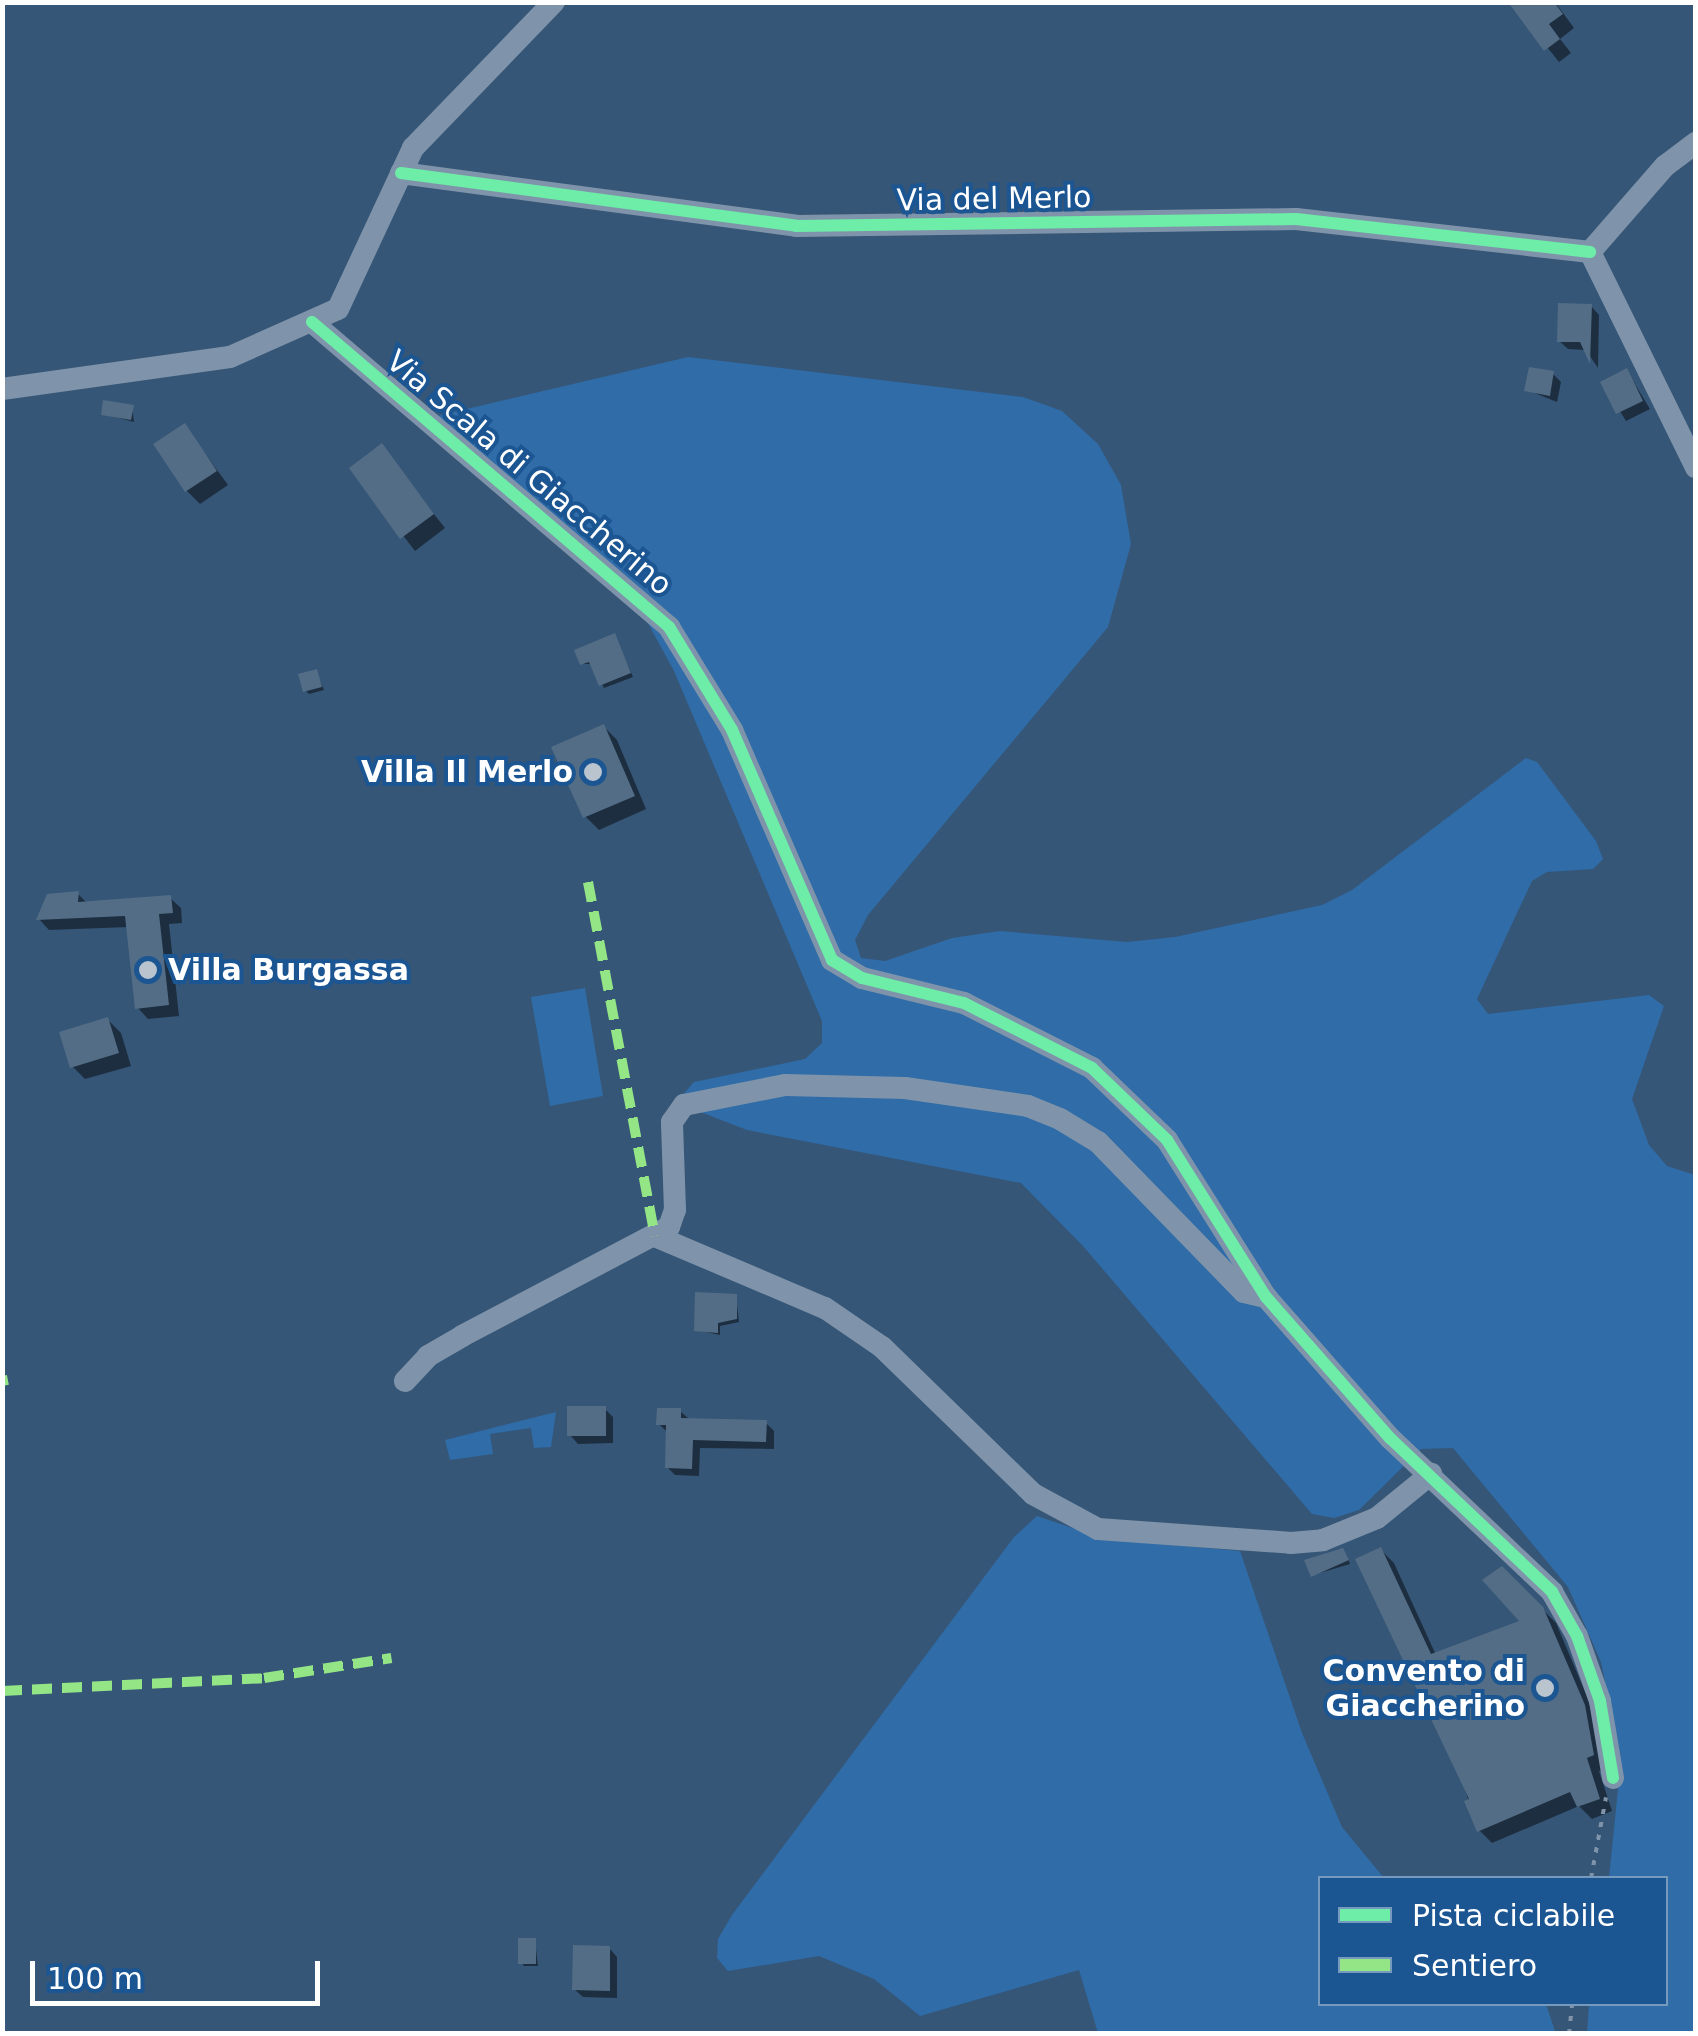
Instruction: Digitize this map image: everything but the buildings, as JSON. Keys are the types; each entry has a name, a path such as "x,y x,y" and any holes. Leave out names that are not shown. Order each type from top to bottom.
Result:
{"street":[{"path":"2,389 230,357 312,322 347,297 402,173 431,122 554,2"},
{"path":"1696,143 1665,166 1590,252 1696,467"},
{"name":"Via del Merlo","path":"402,173 796,226 1296,219 1590,252"},
{"name":"Via Scala di Giaccherino","path":"312,322 669,626 732,730 832,960 862,978 964,1004 1092,1068 1167,1140 1266,1297 1390,1438 1543,1580 1562,1606 1604,1715 1613,1778"},
{"path":"405,1381 428,1356 462,1336 655,1236 675,1216 672,1122 684,1105 785,1085 905,1088 1028,1106 1073,1126 1111,1153 1244,1292 1266,1297"},
{"path":"655,1236 825,1308 882,1347 1033,1494 1098,1530 1291,1543 1323,1540 1377,1518 1431,1474"}],"path":[{"path":"1591,1876 1613,1778"},
{"path":"1570,2034 1572,2006"}],"shaded area":[{"path":"688,357 1023,397 1062,411 1098,444 1121,485 1131,544 1108,627 868,915 855,940 861,958 885,961 952,938 1000,931 1127,942 1175,937 1322,905 1352,890 1526,758 1537,762 1596,841 1603,859 1593,869 1547,872 1532,881 1477,999 1488,1014 1649,995 1664,1006 1632,1099 1649,1145 1667,1166 1695,1175 1695,2033 1587,2033 1589,2006 1668,2006 1668,1876 1609,1876 1621,1759 1601,1662 1568,1587 1453,1448 1421,1449 1359,1510 1334,1518 1312,1514 1083,1246 1021,1183 747,1130 690,1108 681,1097 694,1082 805,1059 822,1043 822,1021 674,671 620,572 437,416"},
{"path":"585,988 603,1096 550,1106 531,997"},
{"path":"556,1412 551,1447 534,1448 531,1428 490,1434 493,1454 450,1460 445,1440"},
{"path":"1037,1516 1105,1539 1240,1551 1302,1733 1342,1827 1382,1876 1318,1876 1318,2006 1547,2006 1556,2034 1098,2033 1079,1970 920,2016 874,1979 819,1956 728,1971 717,1958 718,1939 732,1915 1014,1537"}],"marked path":[{"path":"588,882 655,1236"},
{"path":"2,1376 4,1386"},
{"path":"2,1691 264,1678 391,1658"}],"cycle path":[{"path":"401,173 796,226 1296,219 1590,252"},
{"path":"312,322 669,627 732,730 832,960 862,978 964,1003 1092,1068 1167,1140 1266,1297 1390,1438 1552,1592 1577,1636 1600,1701 1613,1778"}],"place":[{"name":"Villa Il Merlo","path":"593,772"},
{"name":"Villa Burgassa","path":"148,970"},
{"name":"Convento di Giaccherino","path":"1545,1688"}]}
